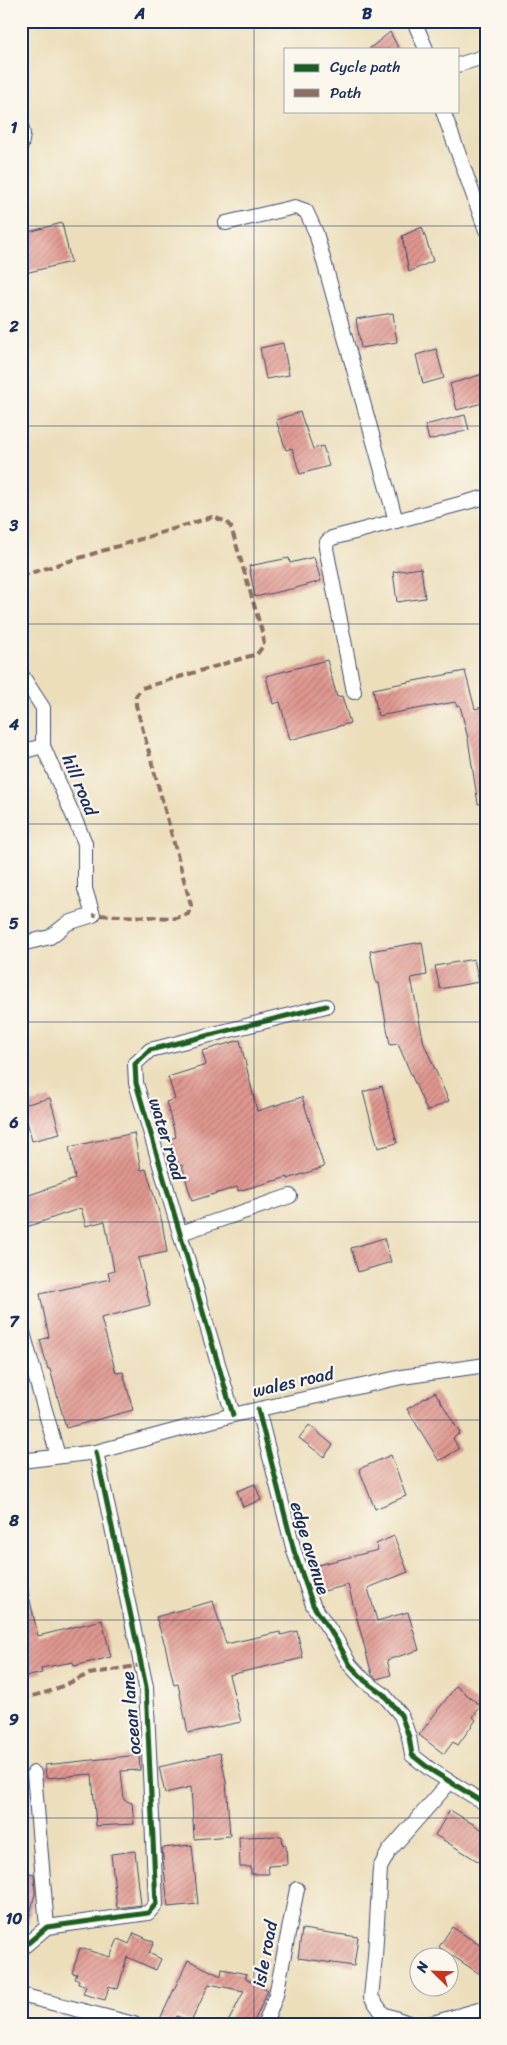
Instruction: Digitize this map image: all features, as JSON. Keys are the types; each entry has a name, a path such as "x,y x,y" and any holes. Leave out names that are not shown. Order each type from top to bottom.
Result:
{"street":[{"path":"414,21 426,48"},
{"path":"460,64 486,56"},
{"path":"443,112 486,230"},
{"path":"21,126 23,134 21,146"},
{"path":"226,223 295,207 306,211 316,233 396,521"},
{"path":"354,692 326,548 327,542 332,538 486,497"},
{"name":"hill road","path":"21,674 43,708 43,746 85,843 85,889 92,915 68,923 50,937 21,944"},
{"path":"21,752 43,746"},
{"name":"water road","path":"233,1415 136,1083 136,1064 150,1050 326,1006"},
{"path":"181,1233 290,1196"},
{"path":"21,1326 58,1456"},
{"name":"wales road","path":"21,1461 96,1452 233,1415 402,1377 486,1365"},
{"name":"edge avenue","path":"258,1410 294,1550 312,1605 337,1640 350,1665 365,1682 383,1694 401,1715 412,1755 430,1770 486,1804"},
{"name":"ocean lane","path":"47,1927 148,1913 156,1904 146,1687 96,1452"},
{"path":"21,1949 47,1927 34,1773"},
{"path":"412,2024 383,2014 371,1997 380,1868 389,1851 450,1782"},
{"name":"isle road","path":"265,2024 276,1995 297,1889"},
{"path":"21,1995 134,2024"},
{"path":"429,2024 486,2008"}],"building":[{"path":"390,32 398,48 370,48"},
{"path":"62,223 71,262 21,274 21,234"},
{"path":"422,227 433,261 409,272 402,236"},
{"path":"393,313 397,342 361,348 356,319"},
{"path":"283,343 289,375 266,379 260,348"},
{"path":"436,349 444,378 423,384 416,355"},
{"path":"486,373 486,402 457,410 450,384"},
{"path":"300,412 313,449 323,446 329,466 300,474 292,448 286,450 276,420"},
{"path":"465,415 469,430 429,440 425,425"},
{"path":"314,557 321,581 255,597 249,566 289,558 290,563"},
{"path":"421,568 425,598 397,602 393,572"},
{"path":"327,660 337,697 342,696 350,723 290,740 280,702 273,704 266,676"},
{"path":"465,671 475,709 486,706 486,803 478,804 468,739 460,705 457,706 455,702 378,716 373,689"},
{"path":"422,942 427,975 411,978 424,1044 449,1101 427,1111 398,1044 390,1045 379,983 376,983 370,951"},
{"path":"474,959 479,982 440,989 435,966"},
{"path":"240,1040 257,1111 302,1097 324,1167 288,1179 288,1177 238,1191 237,1187 192,1201 182,1165 178,1166 170,1139 176,1137 166,1102 175,1099 168,1077 206,1065 202,1051"},
{"path":"382,1086 397,1143 378,1148 363,1092"},
{"path":"50,1098 60,1134 32,1141 23,1105"},
{"path":"134,1133 141,1170 146,1169 162,1222 167,1252 138,1258 150,1305 101,1318 116,1373 123,1372 133,1410 66,1428 40,1340 49,1337 40,1294 110,1279 108,1273 114,1271 105,1221 86,1226 81,1208 21,1229 21,1198 75,1179 69,1147"},
{"path":"384,1238 391,1262 358,1272 351,1248"},
{"path":"435,1392 460,1433 453,1438 459,1449 439,1461 407,1409"},
{"path":"309,1425 333,1445 324,1457 299,1438"},
{"path":"391,1455 406,1496 375,1509 359,1469"},
{"path":"255,1484 261,1500 243,1507 237,1491"},
{"path":"394,1536 408,1572 368,1588 377,1621 408,1612 419,1650 387,1660 391,1675 377,1679 372,1675 348,1585 320,1592 314,1566 378,1550 376,1544"},
{"path":"27,1587 38,1636 102,1620 111,1657 74,1666 73,1662 41,1668 42,1673 21,1678 21,1588"},
{"path":"213,1601 226,1644 280,1632 281,1635 297,1631 303,1658 229,1675 241,1722 188,1733 178,1684 174,1685 165,1645 156,1617"},
{"path":"456,1686 481,1706 473,1717 476,1720 458,1745 453,1742 444,1754 419,1735"},
{"path":"220,1753 226,1781 230,1836 194,1839 191,1787 165,1793 159,1767"},
{"path":"139,1755 140,1770 121,1771 124,1800 132,1803 134,1824 96,1826 92,1774 46,1778 45,1765"},
{"path":"450,1810 486,1832 486,1866 435,1835"},
{"path":"282,1836 283,1845 286,1845 287,1865 268,1866 269,1874 251,1874 251,1867 240,1867 239,1837"},
{"path":"192,1845 198,1904 168,1907 162,1848"},
{"path":"135,1851 141,1905 117,1908 111,1854"},
{"path":"21,1871 34,1874 35,1894 26,1930 21,1930"},
{"path":"452,1927 486,1949 486,1978 460,1961 460,1948 439,1947"},
{"path":"302,1929 358,1937 354,1966 298,1958"},
{"path":"134,1933 154,1942 149,1953 161,1959 156,1970 127,1957 118,1989 109,1986 105,2000 83,1994 86,1986 78,1984 79,1980 75,1979 77,1974 72,1973 80,1948 110,1957 118,1939 129,1944"},
{"path":"188,1960 221,1976 222,1969 247,1974 245,1978 268,1990 253,2024 227,2024 244,1991 209,1984 191,2022 177,2016 173,2024 160,2019"}],"marked path":[{"path":"21,576 212,517 225,521 231,527 263,635 264,645 257,654 142,688 136,696 136,705 191,905 188,914 176,918 93,915"},
{"path":"21,1699 51,1691 89,1674 141,1665"}],"cycle path":[{"path":"233,1415 136,1083 135,1064 150,1050 326,1006"},
{"path":"258,1410 294,1551 313,1605 337,1641 350,1665 365,1681 383,1694 401,1715 409,1737 412,1755 431,1770 486,1804"},
{"path":"21,1949 47,1927 148,1913 156,1904 146,1687 96,1452"}]}
